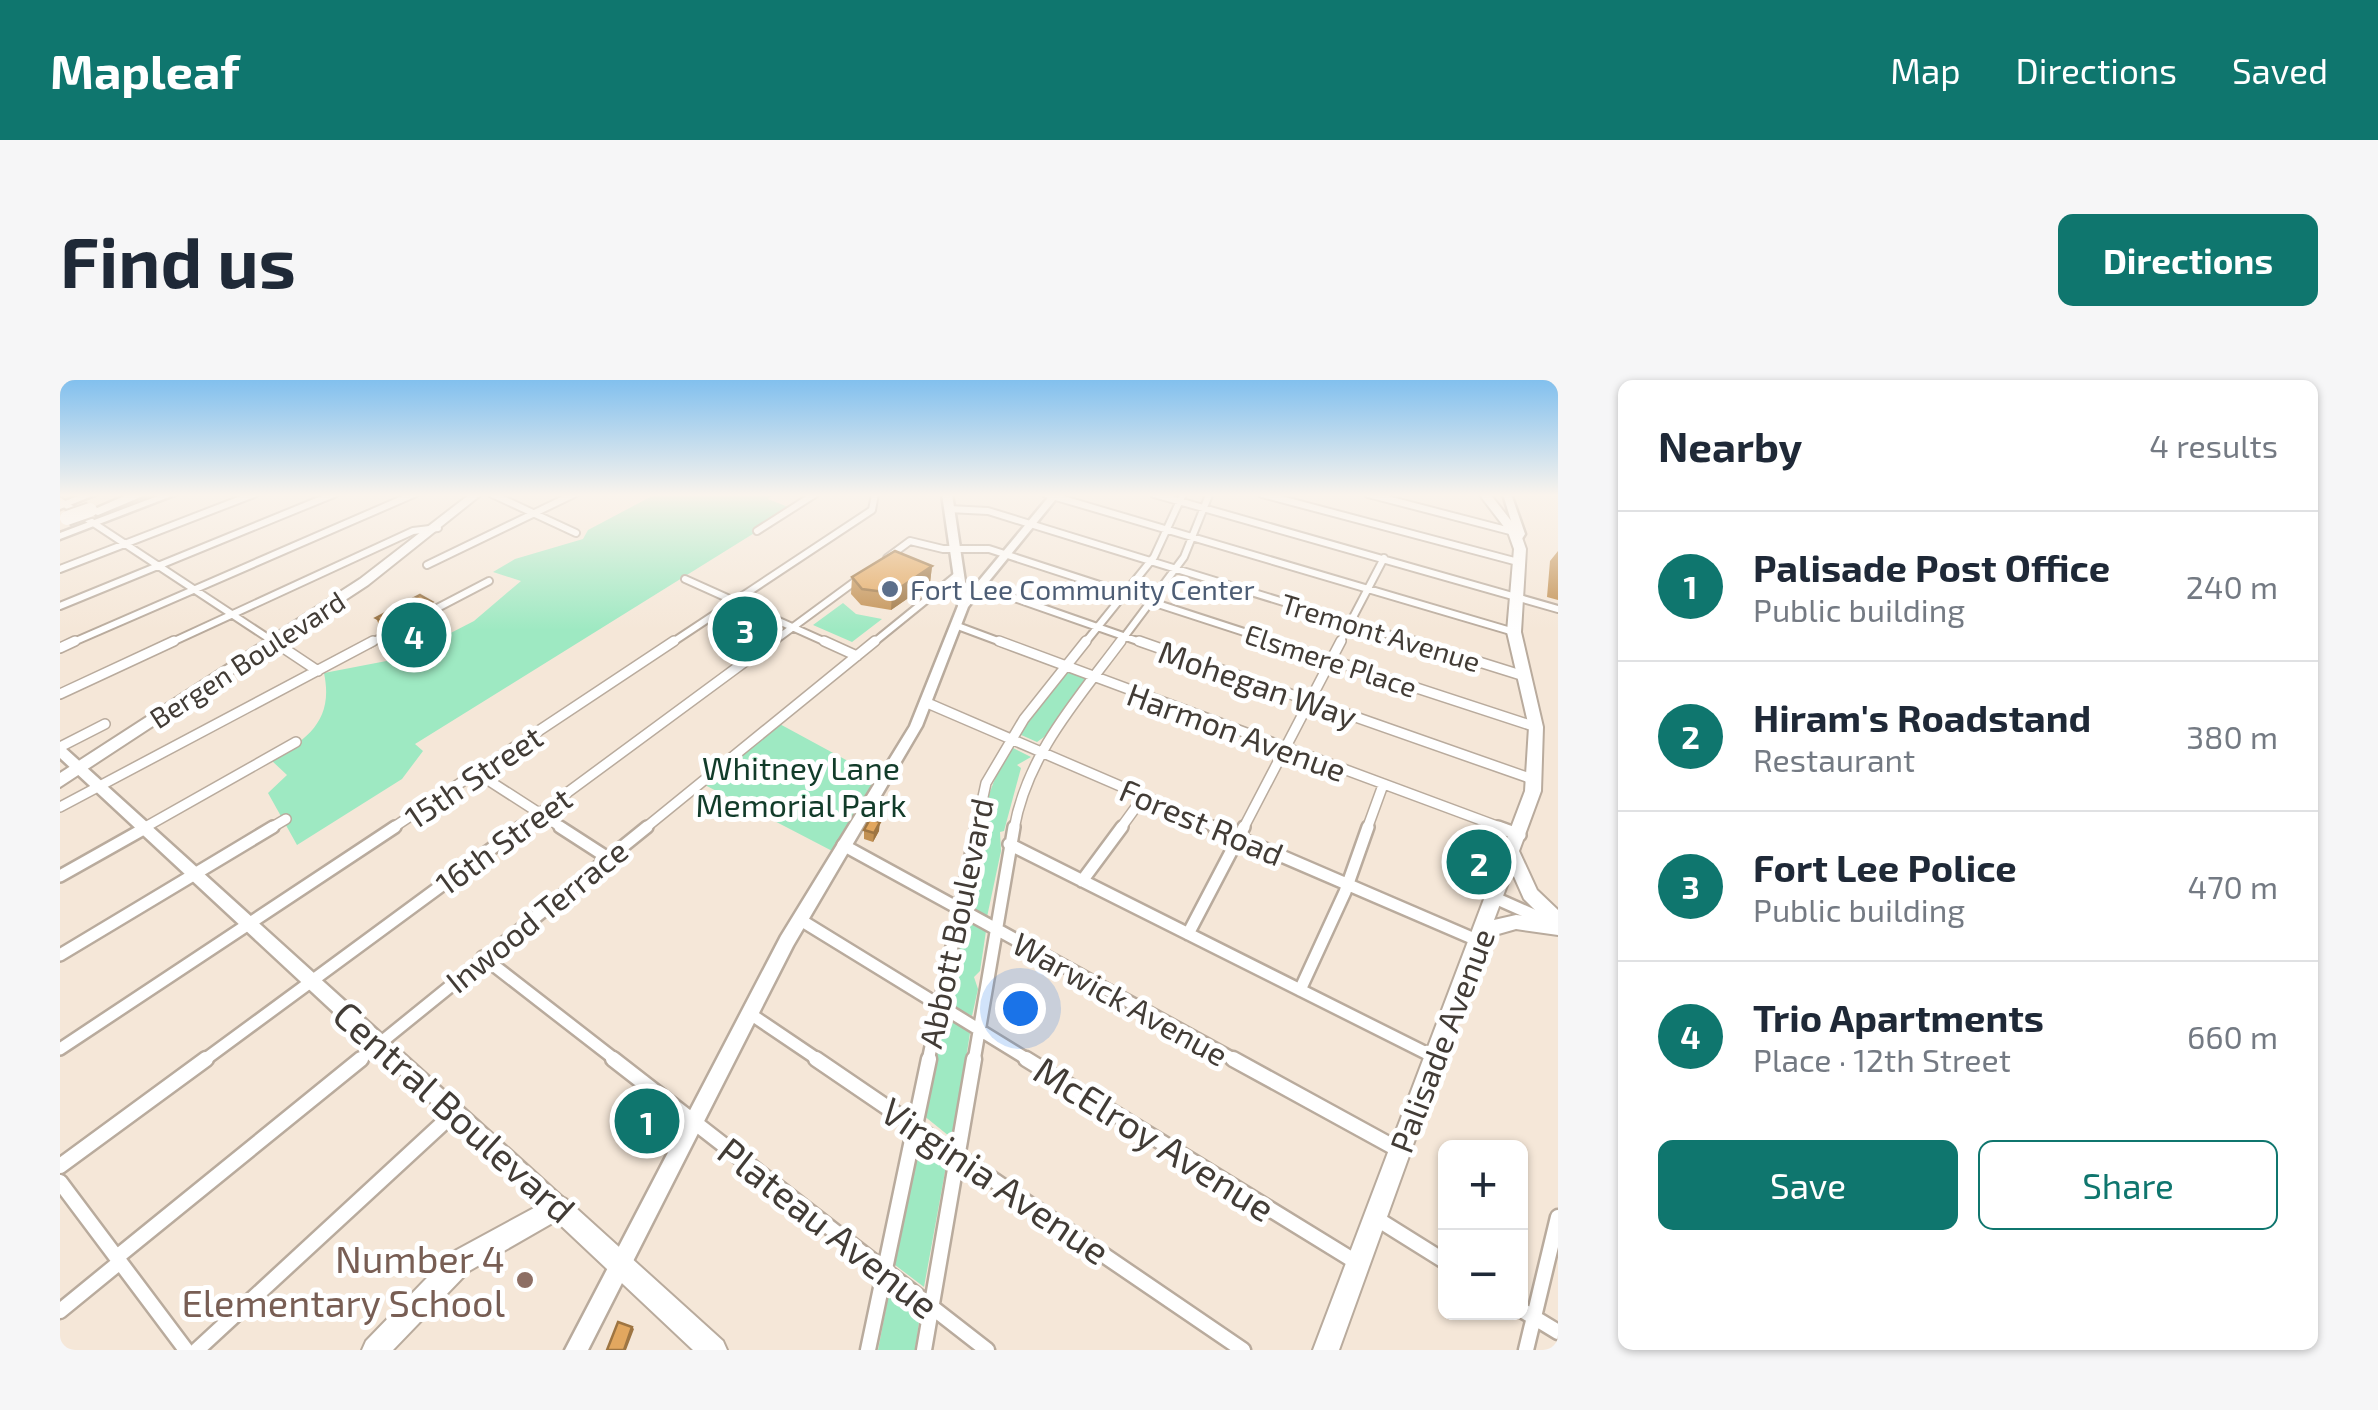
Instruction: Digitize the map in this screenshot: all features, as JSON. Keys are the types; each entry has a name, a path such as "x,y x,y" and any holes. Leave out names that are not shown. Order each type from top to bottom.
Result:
{"main road":[{"name":"Bergen Boulevard","path":"60,781 421,539"},
{"path":"953,539 963,606"},
{"path":"576,1350 748,1012 916,726 963,606 1018,539"},
{"path":"1513,539 1517,546"},
{"name":"Palisade Avenue","path":"1326,1350 1516,845 1535,780 1536,727 1514,632 1517,546"},
{"name":"Central Boulevard","path":"60,749 142,830 250,923 619,1260 634,1281 714,1350"},
{"path":"1516,845 1530,894 1558,925"},
{"path":"1480,936 1516,922 1558,925"},
{"path":"375,1350 460,1262 558,1206"}],"street":[{"path":"118,539 318,670"},
{"path":"60,570 139,539"},
{"path":"60,606 225,539"},
{"path":"60,648 311,539"},
{"path":"60,694 395,539"},
{"path":"427,565 480,539"},
{"name":"15th Street","path":"60,1049 828,539"},
{"path":"990,549 1005,549 1017,539"},
{"name":"Tremont Avenue","path":"1079,539 1524,676"},
{"name":"Abbott Boulevard","path":"868,1350 979,803 1010,738 1151,562 1163,539"},
{"name":"Abbott Boulevard","path":"924,1350 1020,794 1041,752 1176,569 1192,539"},
{"path":"1197,539 1514,632"},
{"path":"1317,539 1558,610"},
{"path":"1484,539 1517,546"},
{"path":"1498,539 1517,546"},
{"name":"Palisade Avenue","path":"1517,546 1519,539"},
{"name":"16th Street","path":"60,1166 910,541 954,549"},
{"name":"Elsmere Place","path":"954,549 990,549 1536,727"},
{"path":"1188,934 1384,558"},
{"name":"Inwood Terrace","path":"60,1311 483,957 958,575"},
{"path":"60,807 489,580"},
{"path":"685,580 857,656"},
{"name":"Mohegan Way","path":"980,586 1535,780"},
{"name":"Harmon Avenue","path":"955,624 1383,785 1516,845"},
{"name":"Forest Road","path":"925,702 1348,884 1480,936"},
{"path":"60,749 106,724"},
{"path":"60,876 296,742"},
{"path":"478,773 608,858"},
{"path":"1300,990 1348,884 1383,785"},
{"path":"1082,881 1144,796"},
{"path":"60,955 286,819"},
{"path":"1009,844 1435,1057"},
{"name":"Warwick Avenue","path":"844,845 1399,1151"},
{"path":"1496,898 1558,925"},
{"name":"McElroy Avenue","path":"799,920 1357,1262"},
{"name":"Plateau Avenue","path":"483,957 986,1350"},
{"name":"Virginia Avenue","path":"748,1012 1243,1350"},
{"path":"197,1350 454,1113"},
{"path":"60,1182 186,1350"},
{"path":"1374,1217 1438,1257"},
{"path":"1528,1310 1558,1218"},
{"path":"1528,1314 1558,1332"},
{"path":"1526,1350 1527,1320"}],"green space":[{"path":"582,539 744,539 415,744 423,751 402,779 297,845 268,793 287,775 271,760 307,736 315,726 325,703 324,673 402,658 474,621 521,581 493,572 515,559"},
{"path":"843,603 856,614 882,619 852,642 813,625"},
{"path":"1067,671 1087,679 1044,737 1037,742 1019,734"},
{"name":"Whitney Lane Memorial Park","path":"776,722 883,780 838,854 701,783"},
{"path":"1013,748 1031,757 1017,765 1021,768 1004,831 1000,832 1001,851 987,917 966,906 967,889 973,886 978,837 989,796"},
{"path":"964,917 986,931 980,971 974,977 978,989 972,1016 946,1002"},
{"path":"945,1017 970,1033 955,1128 949,1136 923,1115"},
{"path":"920,1140 947,1161 924,1287 895,1265"},
{"path":"890,1287 921,1309 915,1350 878,1350"}],"building":[{"path":"895,551 932,566 892,593 862,589 852,577"},
{"path":"420,595 432,602 388,624 376,618"},
{"path":"870,819 880,822 874,833 864,830"},
{"path":"639,1095 665,1116 653,1130 621,1105"},
{"path":"618,1322 632,1327 624,1350 607,1350"}],"place":[{"name":"Fort Lee Community Center","path":"890,589"},
{"name":"Fort Lee Police","path":"745,629"},
{"name":"Trio Apartments","path":"414,635"},
{"name":"Hiram's Roadstand","path":"1479,862"},
{"name":"Palisade Post Office","path":"647,1121"},
{"name":"Number 4 Elementary School","path":"525,1280"}]}
